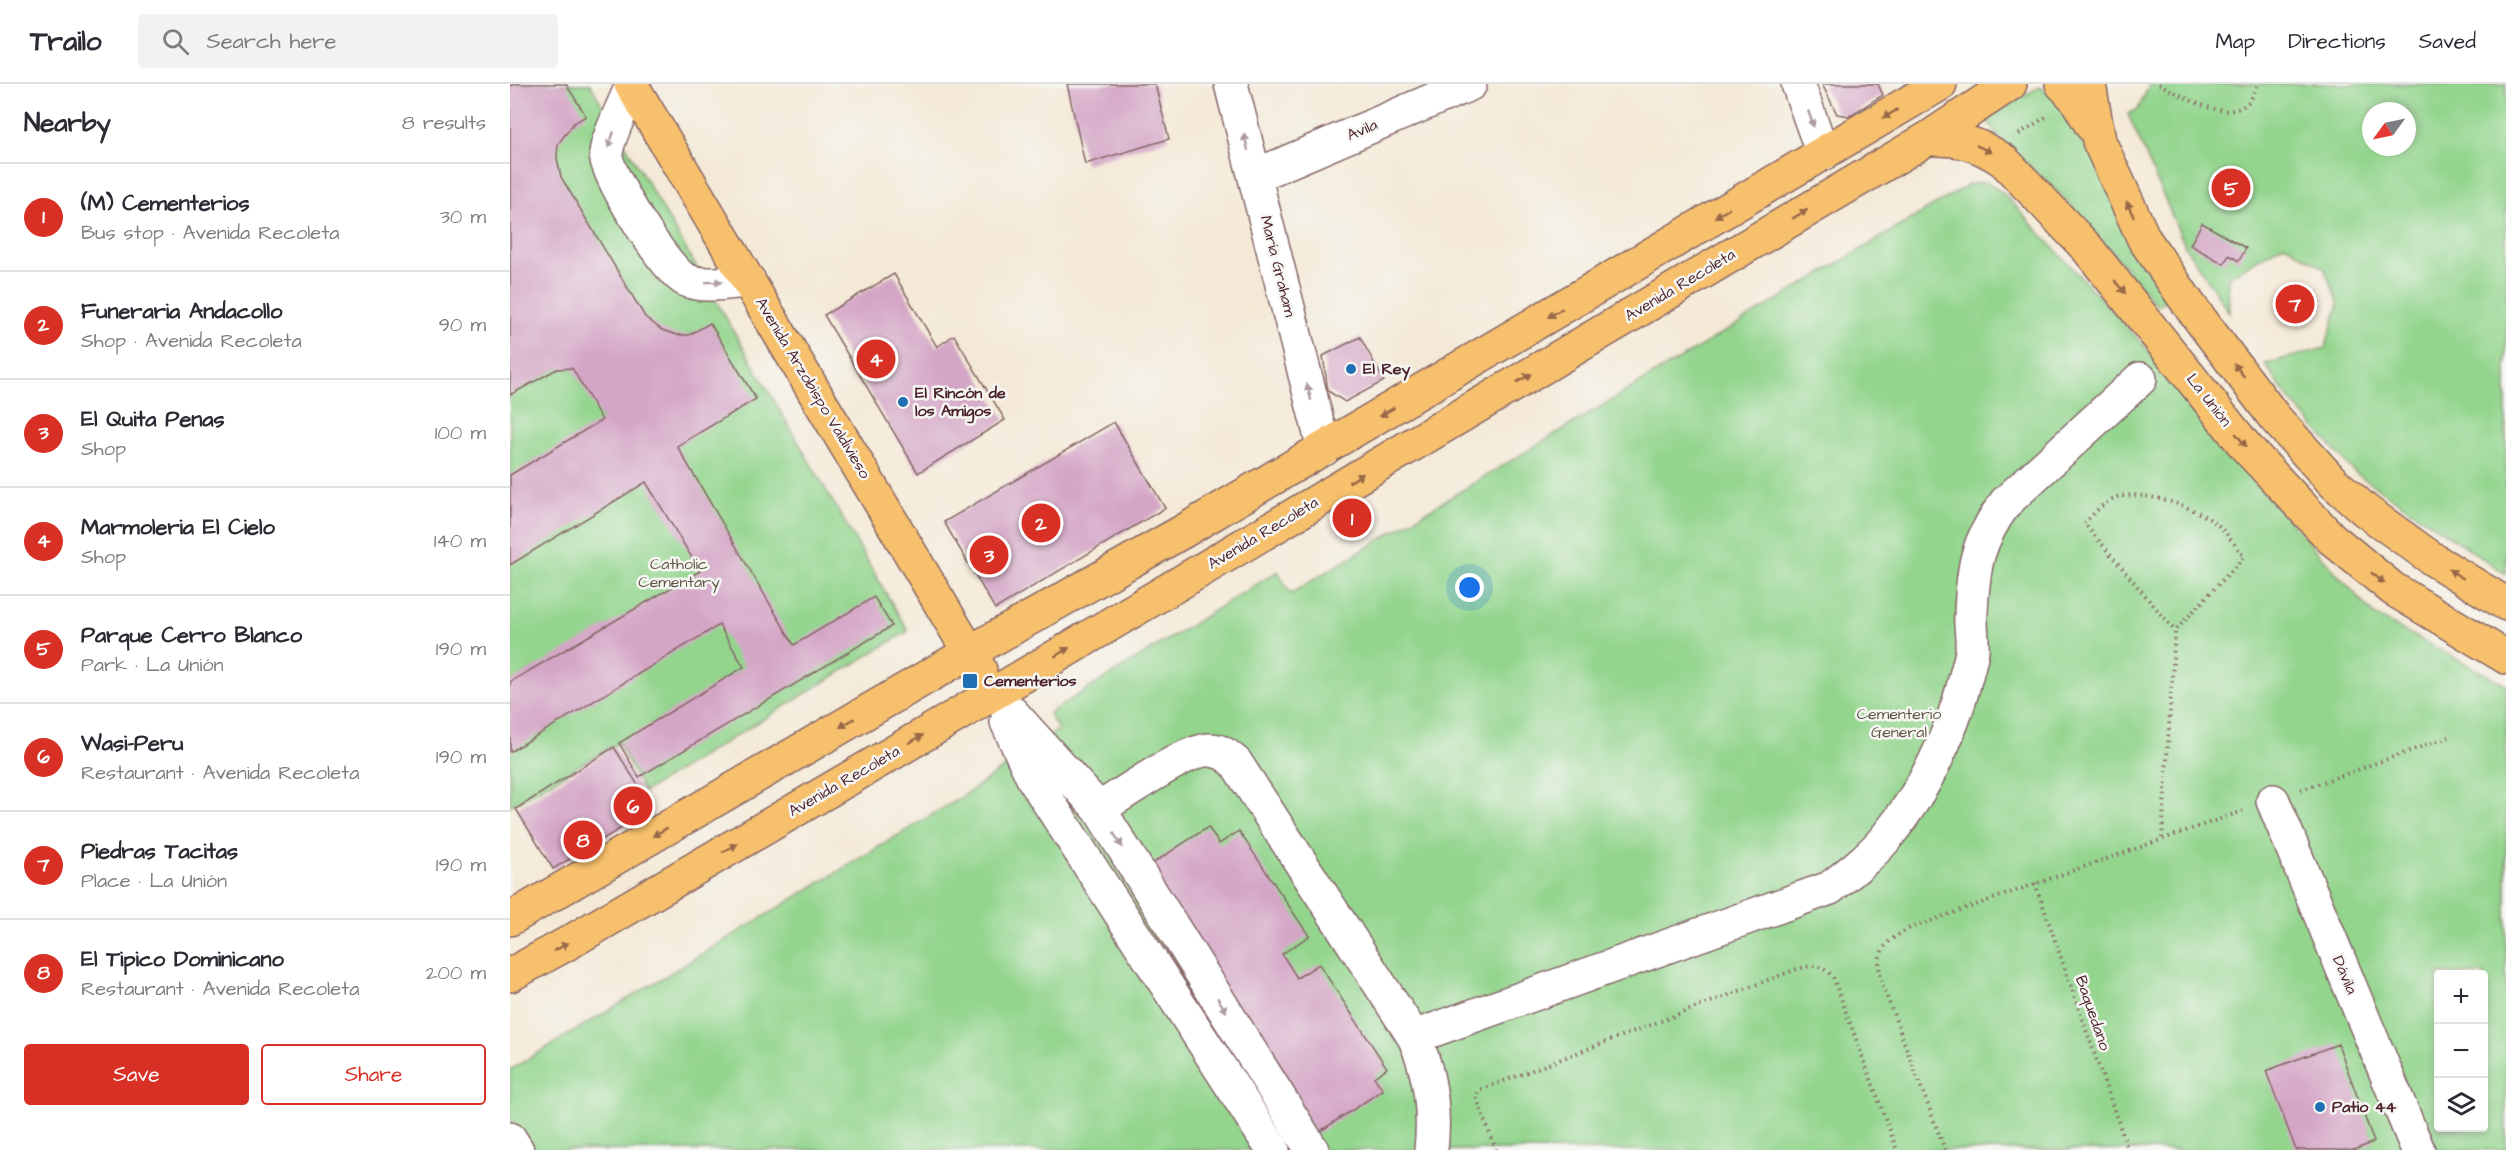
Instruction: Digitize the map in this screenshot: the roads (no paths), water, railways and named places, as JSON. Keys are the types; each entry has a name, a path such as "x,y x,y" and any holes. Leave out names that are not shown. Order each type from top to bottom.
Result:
{"main road":[{"path":"510,919 1324,449 1941,84"},
{"name":"Avenida Recoleta","path":"510,975 994,693 1927,139 2010,84"},
{"path":"2062,84 2076,99 2099,141 2131,212 2162,268 2296,444 2333,482 2398,536 2506,604"},
{"path":"2089,84 2099,141"},
{"name":"Avenida Arzobispo Valdivieso","path":"632,85 994,693"},
{"name":"La Unión","path":"1927,139 1954,138 1990,152 2004,161 2087,248 2246,447 2331,538 2393,589 2506,657"}],"street":[{"name":"María Graham","path":"1231,84 1324,449"},
{"name":"Avila","path":"1255,176 1470,84"},
{"path":"1798,84 1823,154"},
{"path":"632,85 606,153 610,173 667,265 686,280 708,283 749,281"},
{"path":"1414,1037 1830,888 1855,869 1883,841 1905,813 1944,741 1961,699 1972,650 1971,613 1974,568 1990,524 2006,502 2140,379"},
{"path":"994,693 1099,809 1312,1150"},
{"path":"994,693 1033,778 1273,1150"},
{"path":"1099,809 1191,753 1212,750 1225,753 1236,763 1414,1037 1423,1057 1431,1098 1433,1133 1431,1150"},
{"name":"Dávila","path":"2273,801 2418,1150"},
{"path":"510,1139 517,1150"}],"place":[{"name":"Parque Cerro Blanco","path":"2231,188"},
{"name":"Piedras Tacitas","path":"2295,304"},
{"name":"Marmoleria El Cielo","path":"876,359"},
{"name":"El Rey","path":"1351,369"},
{"name":"El Rincón de los Amigos","path":"903,402"},
{"name":"(M) Cementerios","path":"1352,518"},
{"name":"Funeraria Andacollo","path":"1041,523"},
{"name":"El Quita Penas","path":"989,555"},
{"name":"Cementerios","path":"970,681"},
{"name":"Wasi-Peru","path":"633,806"},
{"name":"El Tipico Dominicano","path":"583,840"},
{"name":"Patio 44","path":"2320,1107"}],"park label":[{"name":"Catholic Cementary","path":"679,573"},
{"name":"Cementerio General","path":"1899,723"}]}
